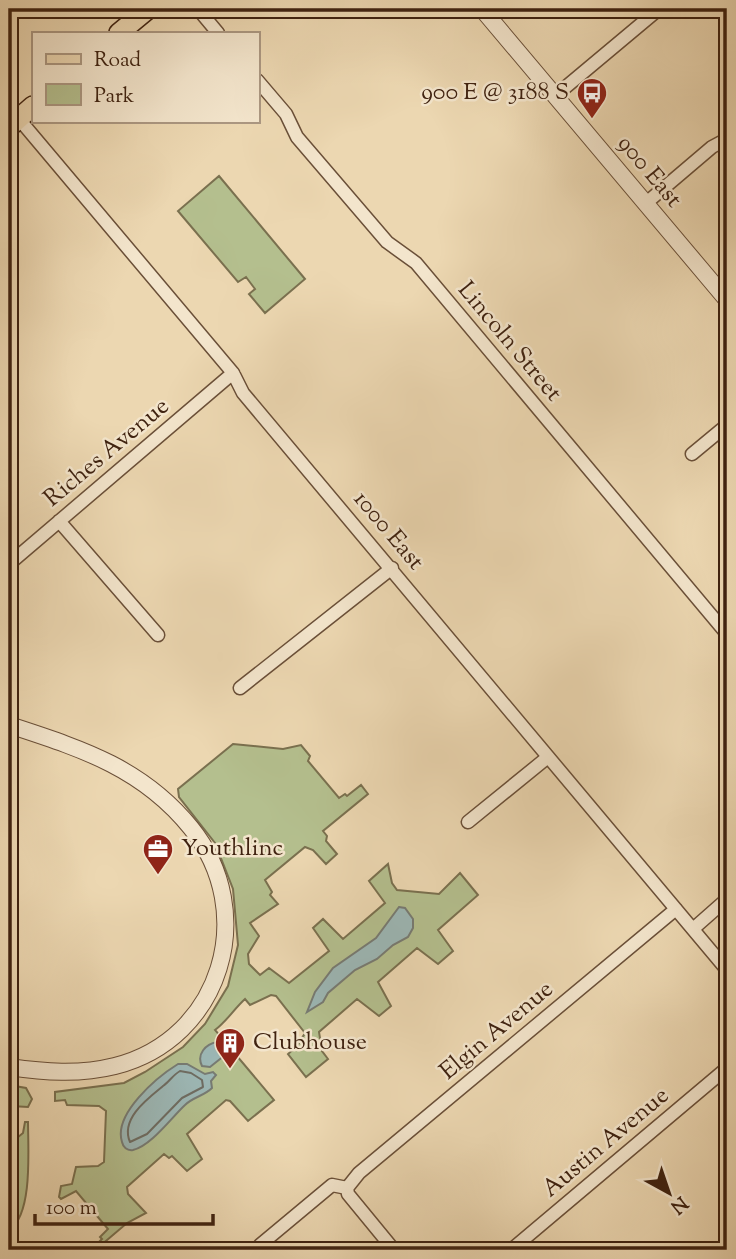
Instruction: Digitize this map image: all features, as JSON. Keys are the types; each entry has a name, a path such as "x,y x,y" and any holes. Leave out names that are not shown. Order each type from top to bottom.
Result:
{"main road":[{"path":"120,32 148,9"}],"street":[{"path":"198,9 217,32"},
{"name":"900 East","path":"482,9 727,300"},
{"path":"555,96 659,9"},
{"name":"Lincoln Street","path":"259,82 286,114 305,145 387,242 416,263 727,634"},
{"name":"1000 East","path":"20,117 233,373 243,393 727,970"},
{"path":"645,204 712,147 727,139"},
{"name":"Riches Avenue","path":"9,564 233,373"},
{"path":"692,454 727,425"},
{"path":"59,521 158,635"},
{"path":"240,688 392,568"},
{"path":"9,725 92,753 124,770 160,796 190,827 212,859 220,878 226,919 223,957 208,995 186,1024 163,1044 140,1057 99,1069 53,1073 9,1067"},
{"path":"468,822 548,757"},
{"path":"692,929 727,899"},
{"name":"Elgin Avenue","path":"347,1188 359,1173 676,909"},
{"name":"Austin Avenue","path":"511,1250 727,1068"},
{"path":"257,1250 332,1185 347,1188 348,1194 394,1250"}],"green space":[{"path":"219,176 305,279 265,313 249,294 255,289 246,277 238,282 178,211"},
{"path":"233,744 283,749 301,745 310,756 308,761 339,798 345,794 347,796 361,785 368,794 323,831 327,836 326,841 337,854 326,864 313,850 305,847 265,880 272,892 270,895 278,904 250,923 259,936 248,954 249,964 260,975 269,968 289,983 329,951 313,928 323,919 343,939 385,903 369,881 388,864 392,883 397,890 439,894 460,873 478,895 438,930 453,951 438,964 417,948 378,982 391,1006 379,1016 357,999 319,1032 322,1051 328,1059 306,1077 288,1054 305,1033 276,996 271,995 250,1005 245,999 215,1030 274,1100 248,1121 226,1100 187,1134 202,1159 187,1171 172,1156 169,1158 164,1154 127,1187 128,1194 146,1213 127,1223 100,1246 100,1237 108,1229 76,1191 61,1199 59,1197 61,1186 72,1184 76,1167 98,1166 104,1162 106,1111 99,1106 67,1105 65,1100 55,1101 55,1092 124,1083 145,1072 183,1047 205,1024 228,986 238,945 233,889 215,843 179,797 178,789"},
{"path":"9,1085 26,1088 32,1099 28,1107 11,1106"},
{"path":"25,1122 28,1122 26,1195 23,1210 10,1229 10,1123 14,1124 17,1138 23,1133"}],"water":[{"path":"399,907 405,908 413,919 413,928 408,937 393,945 377,959 355,970 328,993 323,1002 307,1012 315,992 333,968 376,938"},
{"path":"217,1042 225,1048 225,1055 210,1067 202,1066 200,1057 203,1050"},
{"path":"178,1064 187,1064 205,1074 213,1072 216,1075 211,1081 212,1088 188,1102 147,1143 133,1150 127,1149 123,1144 121,1131 130,1108 149,1087"}],"place":[{"name":"900 E @ 3188 S","path":"592,120"},
{"name":"Youthlinc","path":"158,876"},
{"name":"Clubhouse","path":"230,1070"}]}
